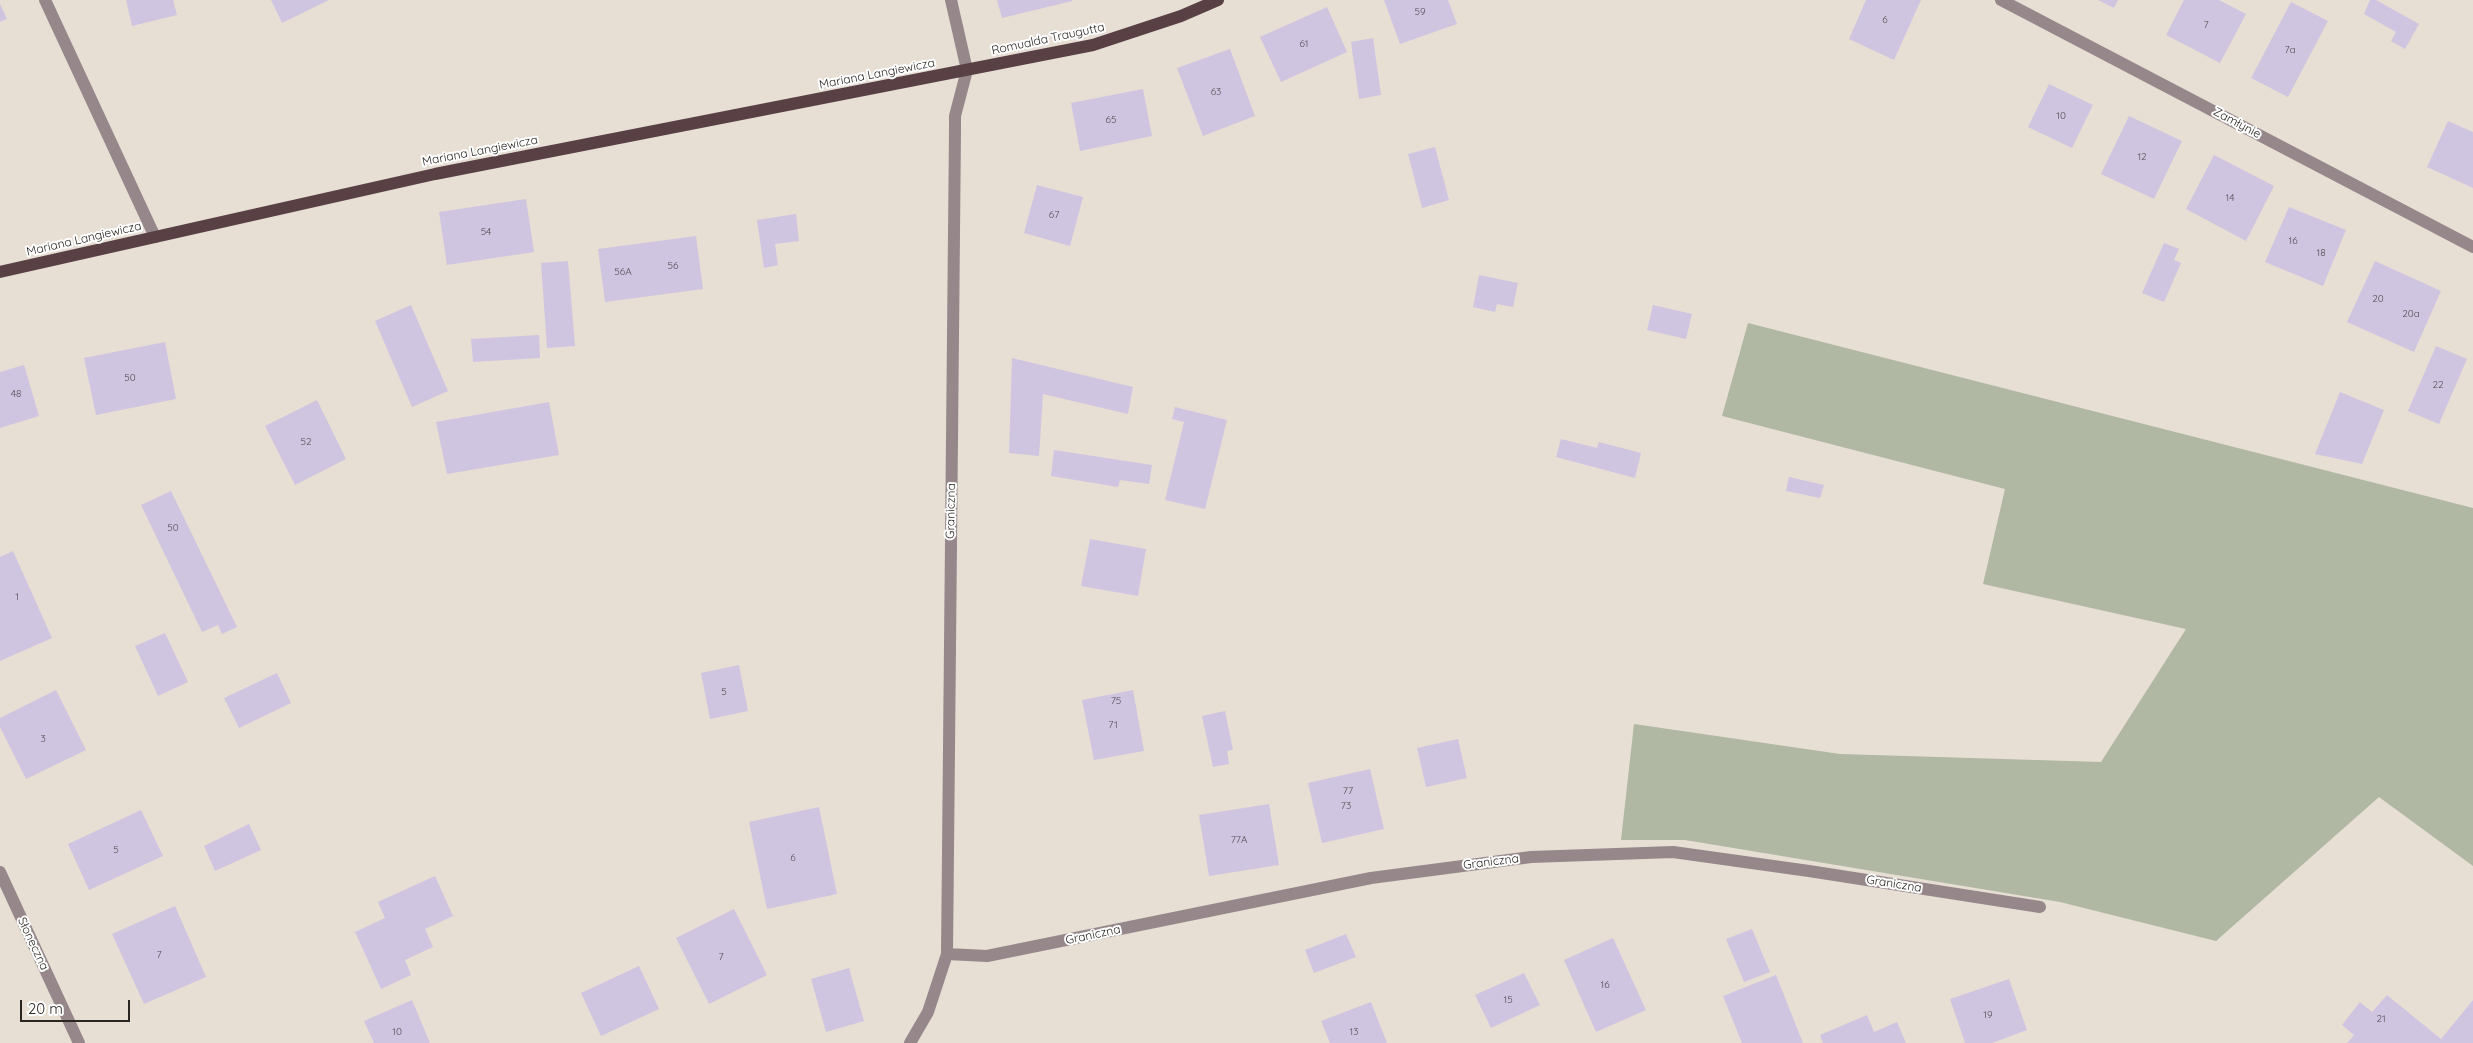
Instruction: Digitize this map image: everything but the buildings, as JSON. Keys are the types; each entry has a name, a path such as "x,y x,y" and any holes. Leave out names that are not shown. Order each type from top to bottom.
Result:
{"main road":[{"name":"Romualda Traugutta","path":"967,70 1093,45 1182,16 1218,0"},
{"name":"Mariana Langiewicza","path":"0,272 435,174 967,70"}],"street":[{"path":"45,0 155,237"},
{"path":"952,0 967,70"},
{"name":"Zamłynie","path":"2001,0 2473,247"},
{"name":"Graniczna","path":"910,1043 928,1012 947,954 955,123 967,70"},
{"name":"Graniczna","path":"947,954 987,956 1371,878 1531,857 1672,852 2040,907"},
{"name":"Słoneczna","path":"0,872 79,1043"}],"green space":[{"path":"1748,323 2473,508 2473,866 2379,797 2216,941 2060,902 1685,840 1621,840 1634,724 1840,754 2101,762 2186,629 1983,584 2005,489 1722,416"}]}
